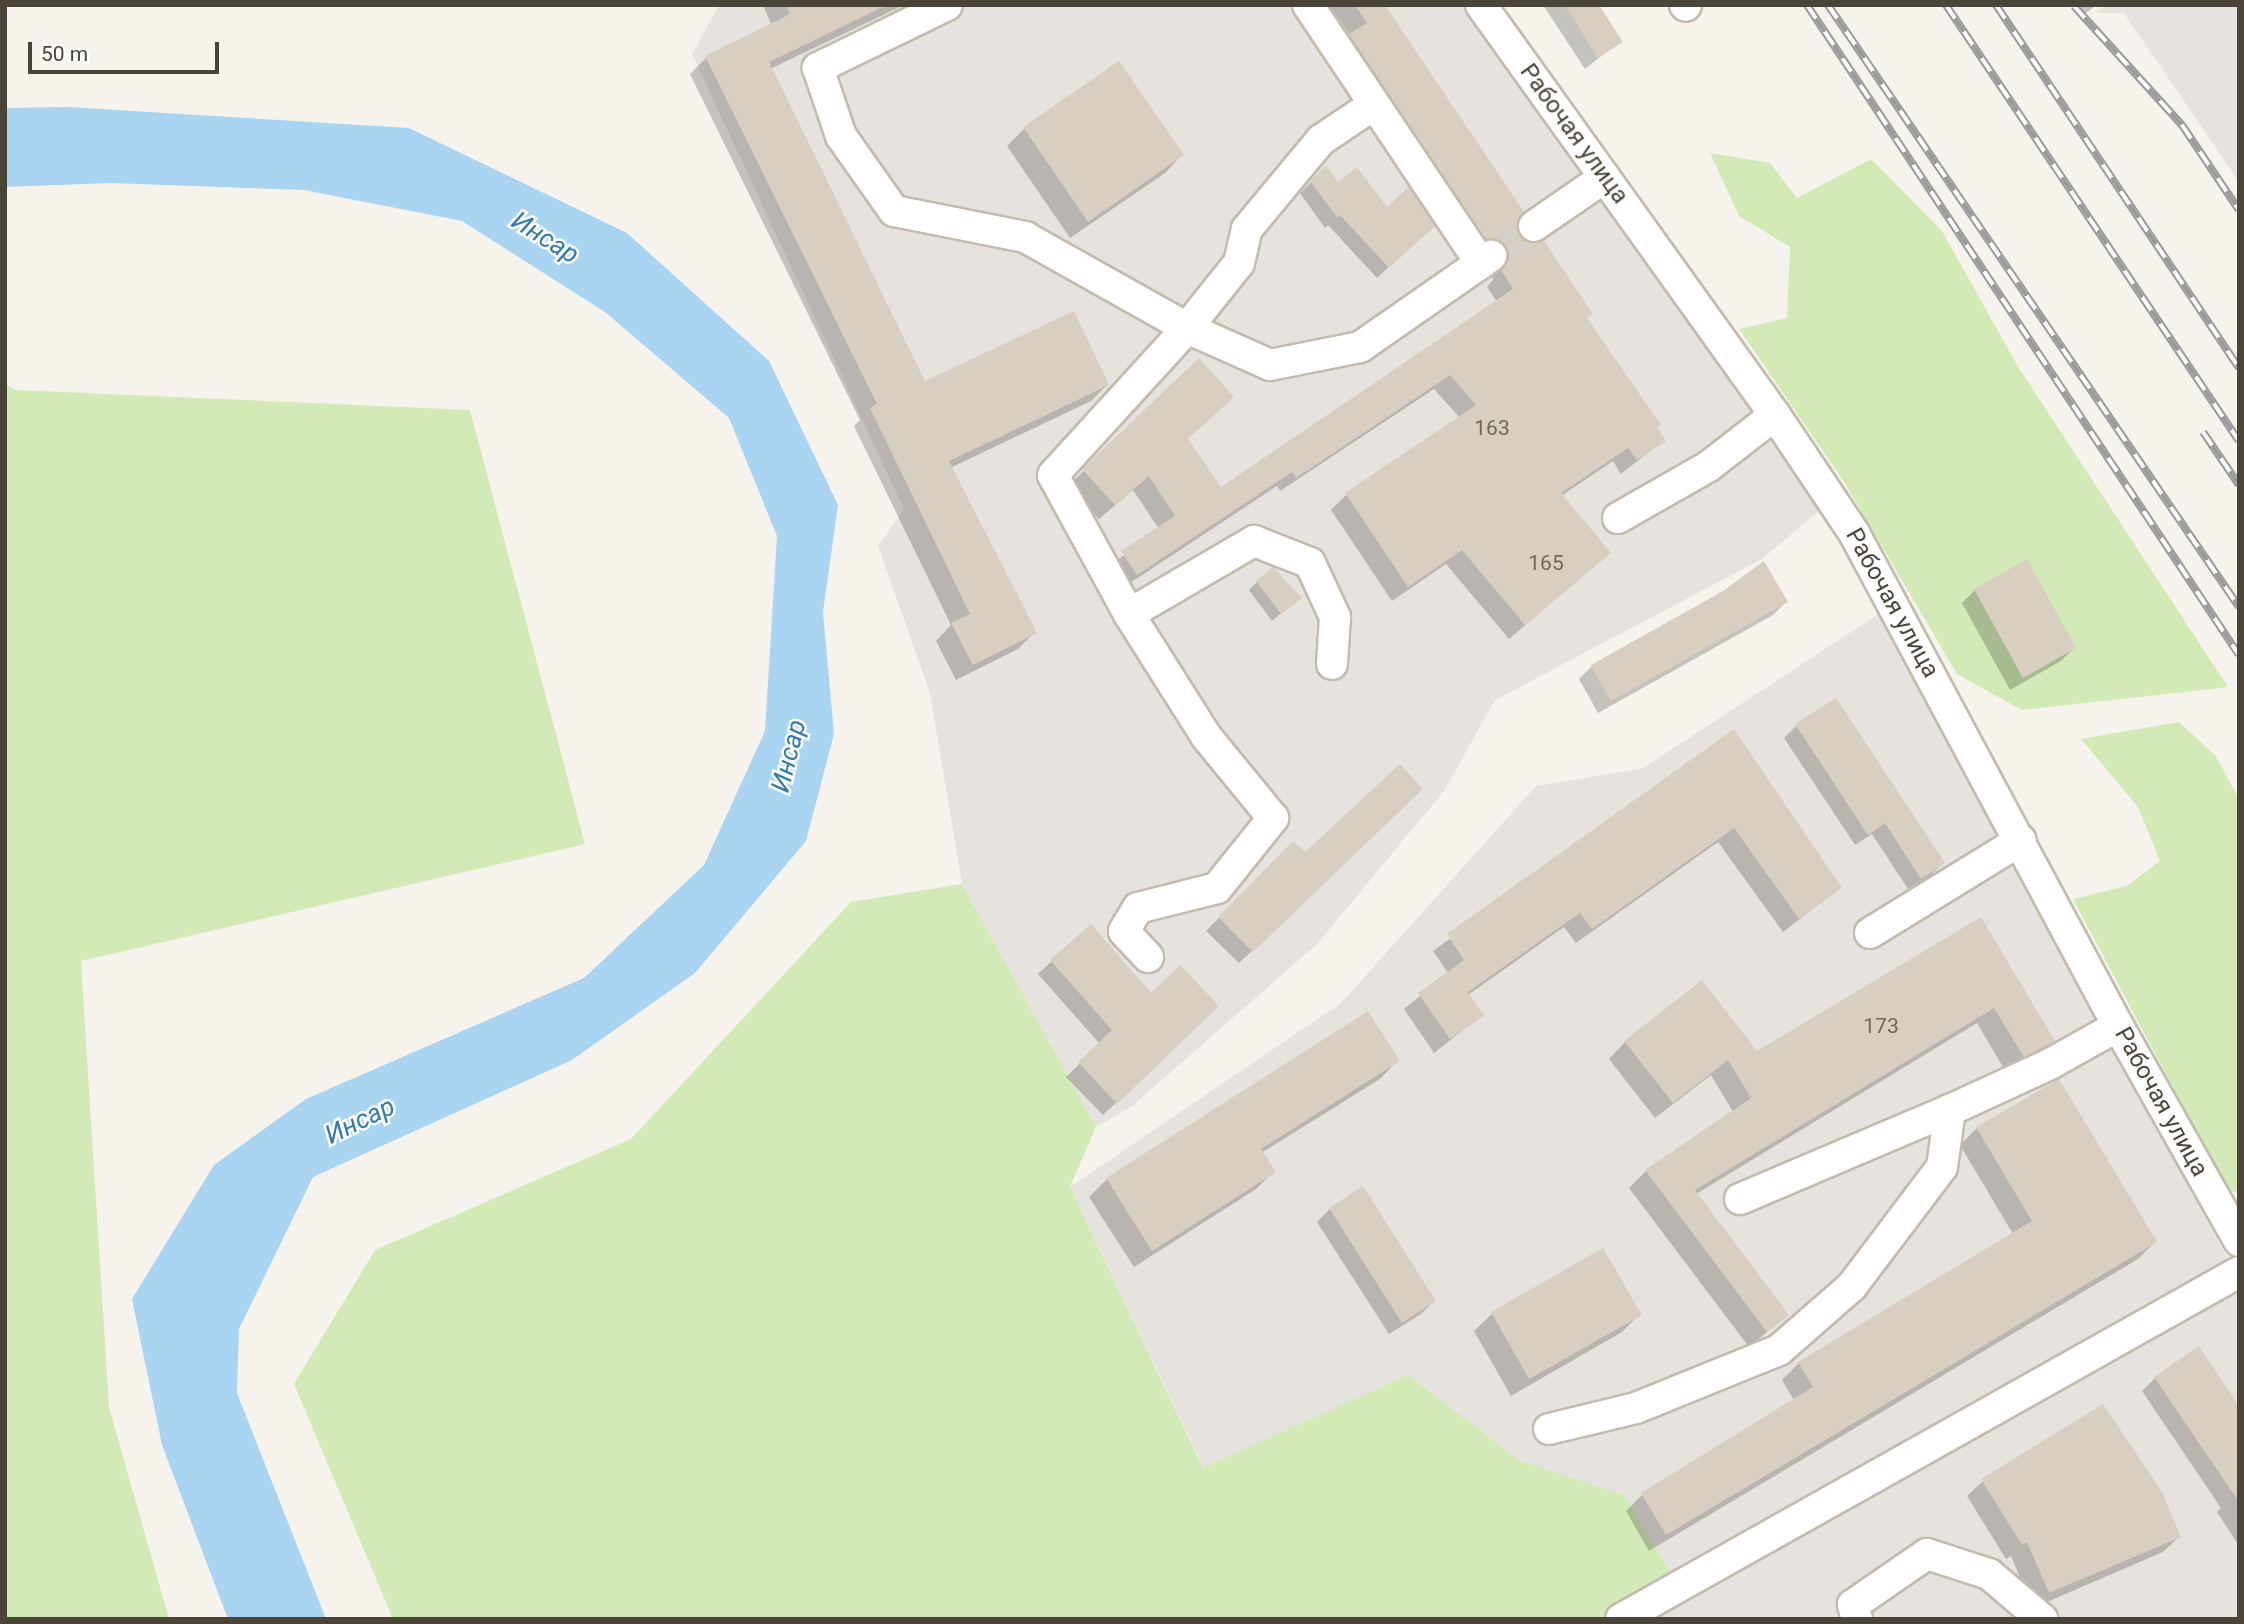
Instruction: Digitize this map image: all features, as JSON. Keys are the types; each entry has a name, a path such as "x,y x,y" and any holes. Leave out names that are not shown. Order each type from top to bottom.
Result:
{"street":[{"path":"947,5 818,68 841,136 894,211 1024,237 1186,328 1270,365 1360,347 1486,260 1373,105 1308,5"},
{"name":"Рабочая улица","path":"1481,5 1776,415 1854,533 2021,840 2118,1026 2239,1241"},
{"path":"1147,957 1124,931 1138,908 1217,888 1273,817 1206,736 1129,614 1053,475 1186,328 1239,263 1247,229 1321,140 1373,105"},
{"path":"1534,226 1605,177"},
{"path":"1618,518 1709,466 1776,415"},
{"path":"1129,614 1254,541 1310,563 1335,617 1332,664"},
{"path":"1870,933 2021,840"},
{"path":"1740,1199 1950,1110 2118,1026"},
{"path":"1549,1429 1636,1408 1779,1350 1852,1286 1942,1167 1950,1110"},
{"path":"1621,1619 2239,1272"},
{"path":"1857,1619 1853,1605 1927,1553 1989,1574 2042,1619"}],"shaded area":[{"path":"719,5 1465,5 1821,509 1762,559 1495,700 1444,791 1317,944 1131,1107 1096,1127 962,884 930,693 878,546 904,509 692,54"},
{"path":"2107,5 2239,5 2239,182 2124,13 2095,13"},
{"path":"1880,613 2228,1260 1670,1572 1624,1495 1519,1460 1408,1375 1204,1468 1070,1187 1341,1003 1536,786 1643,768"},
{"path":"2239,1291 2239,1619 1645,1619 1679,1599"}],"green space":[{"path":"1710,153 1770,163 1797,198 1871,159 1942,231 2017,365 2228,687 2022,710 1957,674 1843,480 1739,329 1787,318 1790,247 1739,216"},
{"path":"5,384 15,390 470,410 585,844 81,961 109,1407 169,1619 5,1619"},
{"path":"2179,722 2215,755 2239,799 2239,1192 2228,1191 2073,899 2127,886 2160,861 2138,807 2081,739"},
{"path":"962,884 1096,1127 1070,1187 1203,1468 1408,1375 1519,1460 1624,1495 1670,1572 1679,1599 1645,1619 393,1619 294,1384 375,1250 631,1139 851,902"}],"water":[{"name":"Инсар","path":"67,107 409,128 627,233 769,361 838,505 823,612 834,734 806,841 695,973 572,1060 313,1177 239,1329 237,1393 326,1619 228,1619 162,1445 132,1299 214,1165 306,1099 584,978 704,865 765,731 777,536 729,418 605,312 462,221 304,190 110,183 5,187 5,108"}],"building":[{"path":"786,5 887,5 769,62 925,381 1074,311 1109,385 949,461 1037,633 973,665 951,623 970,614 870,408 877,404 705,56 790,14"},
{"path":"1355,5 1385,5 1524,212 1518,219 1519,235 1527,242 1544,241 1593,314 1587,318 1661,425 1657,427 1666,441 1637,460 1628,448 1561,493 1611,553 1525,625 1462,550 1408,587 1345,493 1476,405 1450,375 1296,478 1292,472 1137,575 1121,551 1175,516 1149,476 1115,505 1082,469 1199,358 1234,397 1188,439 1221,487 1513,289 1501,270 1507,263 1506,247 1498,240 1486,240 1349,34 1367,23"},
{"path":"1565,5 1599,5 1623,42 1598,58"},
{"path":"1119,61 1184,155 1088,222 1023,127"},
{"path":"1326,166 1338,182 1357,167 1387,207 1409,187 1435,226 1389,268 1340,215 1337,217 1310,181"},
{"path":"2027,559 2076,648 2023,678 1974,589"},
{"path":"1764,561 1788,602 1611,701 1591,665 1723,591"},
{"path":"1273,567 1302,598 1281,614 1256,581"},
{"path":"1836,698 1945,863 1921,879 1885,823 1868,835 1795,724"},
{"path":"1734,729 1842,888 1799,919 1734,828 1592,929 1580,913 1468,992 1484,1016 1450,1039 1418,993 1464,960 1447,934"},
{"path":"1400,764 1423,789 1253,952 1218,917 1293,841 1305,852"},
{"path":"1981,917 2055,1041 2024,1057 1994,1008 1695,1190 1789,1315 1767,1332 1645,1170 1751,1098 1728,1060 1673,1103 1624,1041 1702,980 1757,1051"},
{"path":"1091,924 1151,993 1180,965 1219,1006 1117,1104 1078,1062 1112,1030 1050,960"},
{"path":"1368,1011 1400,1061 1261,1149 1276,1172 1152,1251 1106,1178"},
{"path":"2059,1079 2157,1242 1666,1535 1641,1493 1813,1387 1798,1362 2032,1221 1976,1127"},
{"path":"1363,1186 1436,1301 1402,1323 1329,1208"},
{"path":"1603,1248 1642,1315 1529,1379 1491,1312"},
{"path":"2199,1346 2239,1406 2239,1502 2154,1377"},
{"path":"2103,1404 2162,1492 2181,1537 2049,1593 2027,1542 2022,1545 1981,1479"}],"tunnel":[{"path":"1491,256 1534,226"}],"railway":[{"path":"1807,5 2239,655"},
{"path":"1828,5 2239,607"},
{"path":"1946,5 2239,441"},
{"path":"1996,5 2239,368"},
{"path":"2074,6 2182,125 2239,210"},
{"path":"2203,432 2239,485"}]}
